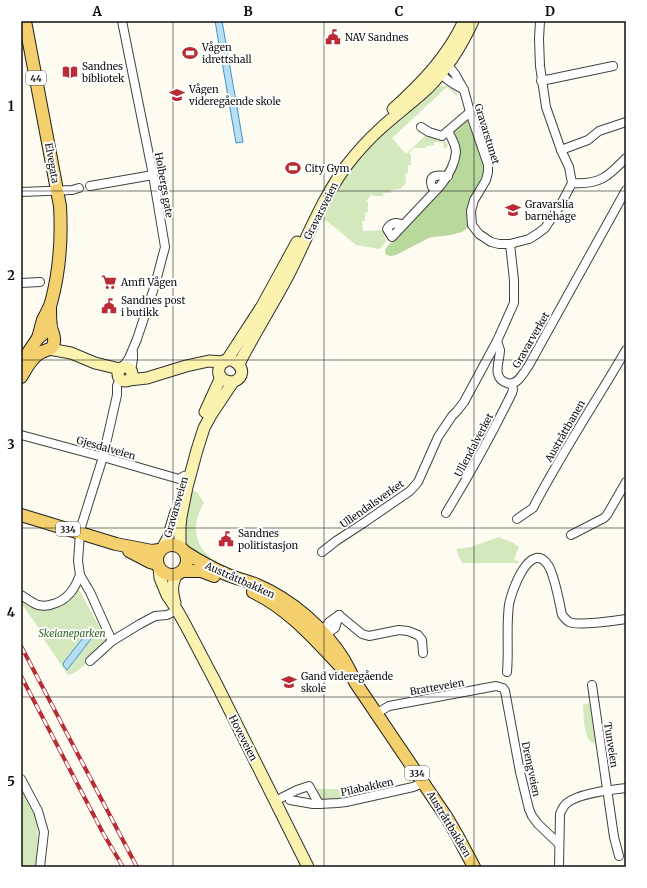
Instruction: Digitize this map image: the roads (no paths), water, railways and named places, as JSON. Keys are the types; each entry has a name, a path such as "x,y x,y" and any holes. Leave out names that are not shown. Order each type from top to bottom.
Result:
{"main road":[{"name":"Elvegata","path":"21,363 37,338 50,305 58,275 61,226 60,206 25,21"},
{"name":"Gravarsveien","path":"225,361 262,306 323,195 342,166 366,135 410,95 423,81 442,68 449,47 464,21"},
{"name":"Gravarsveien","path":"239,364 248,345 281,289 326,198 342,172 361,148 379,130 410,105 429,87 466,38 474,21"},
{"name":"Elvegata","path":"50,305 51,329 54,337"},
{"path":"71,353 51,334 45,333 37,338 39,347 47,350 71,353 125,375 147,378 193,364 209,361 234,360 241,368 240,376 233,382 225,381 220,376 193,364"},
{"path":"21,377 35,357 54,345 54,337"},
{"path":"220,376 219,368 225,361"},
{"name":"Gravarsveien","path":"161,549 168,538 173,523 179,477 202,419 214,394 220,376"},
{"name":"Gravarsveien","path":"182,549 180,527 181,517 197,450 210,415 233,382"},
{"name":"334","path":"21,515 81,530 116,544 158,566 164,573 170,575 180,572"},
{"name":"334","path":"116,544 152,551 174,544 182,549"},
{"path":"158,566 156,557 161,549"},
{"path":"180,572 186,565 187,558 182,549"},
{"name":"Austråttbakken","path":"182,549 204,564 227,575 258,586 290,603 307,617 321,636 344,660 355,682 447,818 474,867"},
{"name":"Hoveveien","path":"158,566 160,578 166,595 177,610 217,685 308,867"},
{"name":"Austråttbakken","path":"180,572 202,571 257,594 321,636"},
{"name":"Hoveveien","path":"177,610 172,593 174,580 180,572"}],"street":[{"name":"Holbergs gate","path":"122,21 165,247 155,285 129,358 125,375"},
{"path":"540,21 540,66 546,107 561,150 569,166 572,183 590,183 602,179 612,172 626,158"},
{"path":"542,81 613,66"},
{"name":"Gravarstunet","path":"442,68 448,81 464,90 488,165 486,180 474,200 471,211 472,225 479,234 491,242 499,244 510,244 529,239 545,228 561,204 572,183"},
{"path":"421,127 429,132 442,136 470,112"},
{"path":"561,150 588,140 599,131 626,122"},
{"path":"392,237 448,176 453,165 456,152 454,143 448,131"},
{"path":"90,186 152,175"},
{"path":"21,192 72,190 79,188"},
{"name":"Gravarverket","path":"497,341 500,348 497,369 498,375 508,384 515,383 521,378 529,365 626,190"},
{"path":"497,341 514,303 514,280 510,244"},
{"path":"21,283 40,282"},
{"name":"Ullendalsverket","path":"322,552 410,490 418,482 438,437 452,416 464,402 497,341"},
{"name":"Austråttbanen","path":"517,519 533,508 588,411 626,350"},
{"path":"112,641 90,592 80,575 78,561 81,530 104,457 118,386 125,375"},
{"name":"Ullendalverket","path":"446,513 494,429 512,393 512,384"},
{"name":"Gjesdalveien","path":"21,435 179,477"},
{"path":"571,535 607,516 626,482"},
{"path":"507,672 508,618 510,603 516,583 524,567 534,558 544,560 548,565 553,576 562,614 568,622 592,623 626,619"},
{"path":"21,595 36,604 43,606 56,603 64,600 72,591 80,575"},
{"path":"90,661 112,641 155,616 167,615 177,610"},
{"path":"321,636 335,628 339,615 362,634 369,636 400,630 418,635 422,640 423,653"},
{"name":"Tunveien","path":"592,685 614,837 619,856"},
{"name":"Bratteveien","path":"377,713 389,706 496,686 503,688"},
{"name":"Drengveien","path":"503,688 506,691 520,772 529,809 538,824 559,844"},
{"path":"21,779 38,811 44,832 40,867"},
{"name":"Pilabakken","path":"290,800 313,804 338,803 418,785"},
{"path":"275,801 309,786 318,804"},
{"path":"559,867 560,814 562,807 566,803 581,796 626,788"}],"water":[{"path":"215,21 222,21 243,142 236,143"},
{"path":"90,629 94,635 67,670 63,665 64,662"}],"railway":[{"path":"21,646 137,867"},
{"path":"21,676 103,833 123,867"}],"place":[{"name":"NAV Sandnes","path":"333,37"},
{"name":"Vågen idrettshall","path":"190,53"},
{"name":"Sandnes bibliotek","path":"70,72"},
{"name":"Vågen videregående skole","path":"177,95"},
{"name":"City Gym","path":"293,168"},
{"name":"Gravarslia barnehage","path":"513,210"},
{"name":"Amfi Vågen","path":"109,282"},
{"name":"Sandnes post i butikk","path":"109,306"},
{"name":"Sandnes politistasjon","path":"226,539"},
{"name":"Gand videregående skole","path":"289,682"}],"park label":[{"name":"Skeianeparken","path":"72,633"}]}
